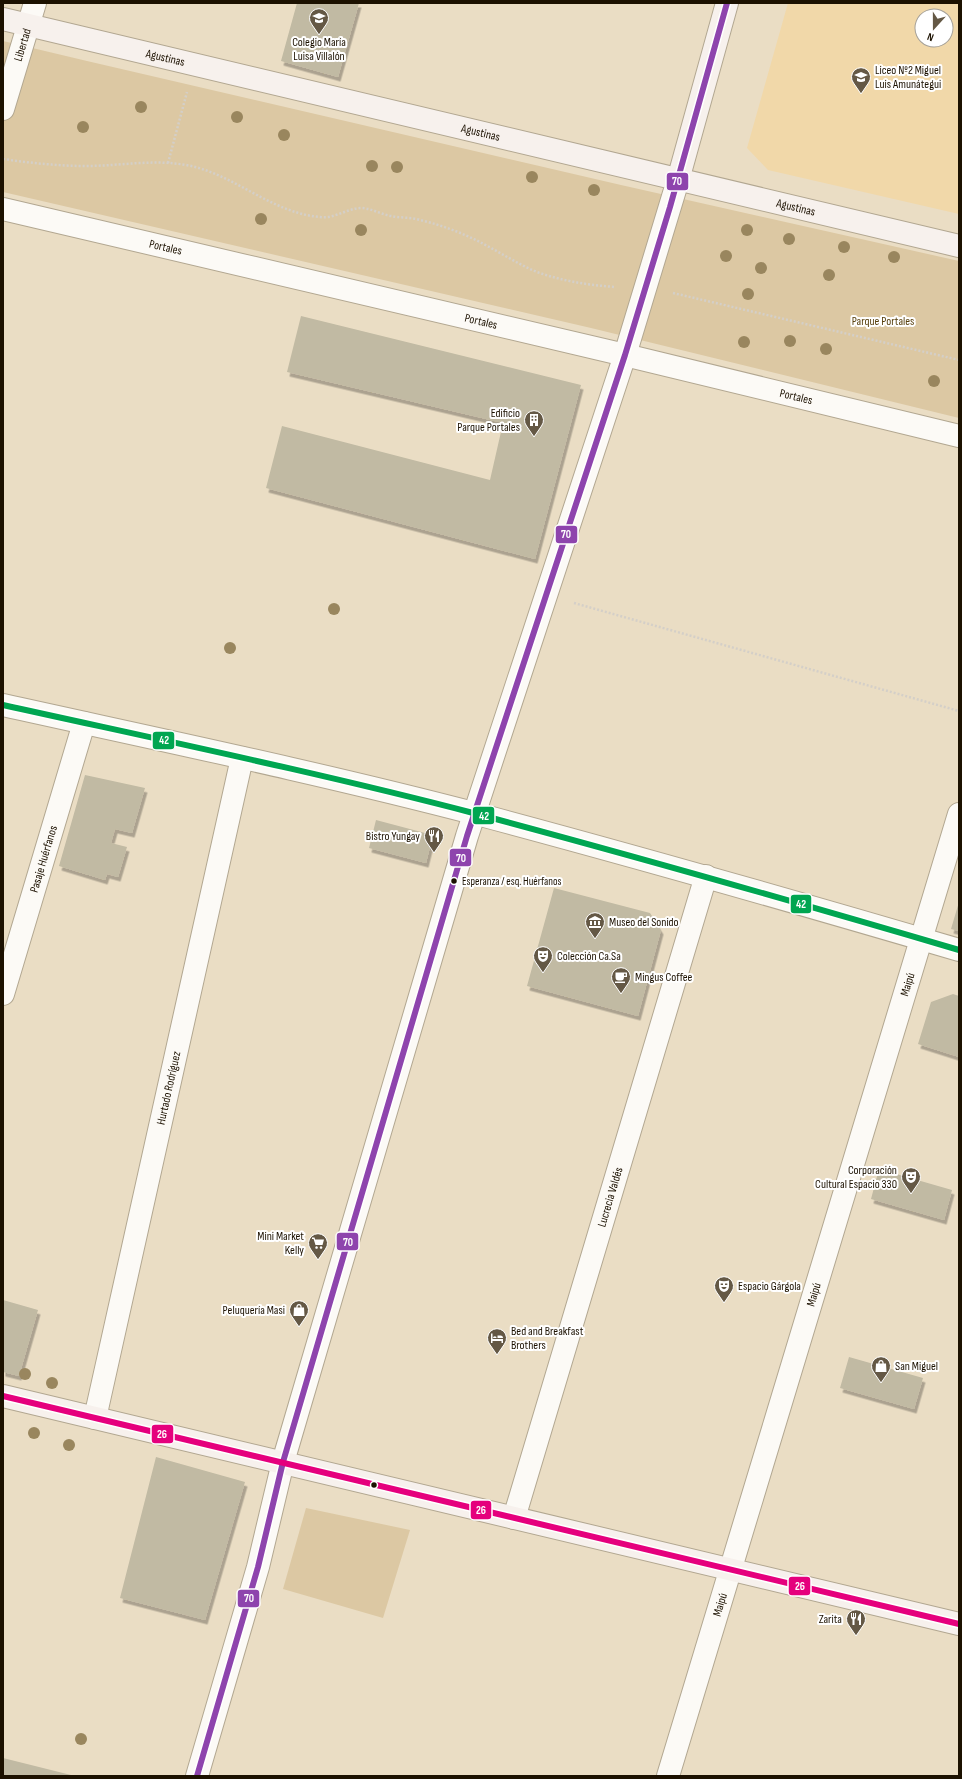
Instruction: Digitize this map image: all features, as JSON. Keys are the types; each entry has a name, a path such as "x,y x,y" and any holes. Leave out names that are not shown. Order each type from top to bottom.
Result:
{"street":[{"name":"Libertad","path":"3,109 35,3"},
{"path":"197,1776 258,1566 283,1462 474,814 625,355 678,180 727,3"},
{"name":"Agustinas","path":"3,19 959,246"},
{"name":"Portales","path":"3,209 625,355 959,436"},
{"path":"3,705 242,758 474,814 706,876 959,950"},
{"name":"Pasaje Huérfanos","path":"3,994 84,723"},
{"name":"Hurtado Rodríguez","path":"95,1418 242,758"},
{"name":"Maipú","path":"668,1776 959,814"},
{"name":"Lucrecia Valdés","path":"514,1518 706,876"},
{"path":"3,1396 959,1624"}],"path":[{"path":"168,163 194,65"},
{"path":"3,160 37,164 86,166 148,162 187,165 217,174 272,203 309,215 330,217 360,208 369,209 391,216 440,224 466,235 518,263 560,279 588,285 617,288 646,286 959,360"},
{"path":"587,607 959,710"}],"shaded area":[{"name":"Liceo Nº2 Miguel Luis Amunátegui","path":"788,3 959,3 959,214 768,170 747,148"}],"green space":[{"name":"Parque Portales","path":"3,41 621,185 959,261 959,418 591,328 3,192"},
{"path":"306,1508 410,1530 383,1618 283,1589"}],"building":[{"name":"Colegio María Luisa Villalón","path":"297,3 359,3 338,77 281,61"},
{"name":"Edificio Parque Portales","path":"301,316 581,385 535,559 266,488 282,426 490,480 503,423 287,372"},
{"path":"85,775 145,788 132,833 115,829 111,843 127,847 118,877 107,874 105,880 59,866"},
{"path":"376,820 425,833 430,847 426,863 369,848"},
{"path":"554,888 650,913 661,930 638,1016 527,986"},
{"path":"959,902 959,931 951,929"},
{"path":"953,994 959,996 959,1057 918,1044 931,1002"},
{"name":"Corporación Cultural Espacio 330","path":"879,1169 952,1190 944,1220 871,1199"},
{"path":"3,1300 38,1310 19,1376 3,1372"},
{"name":"San Miguel","path":"849,1357 923,1378 914,1409 840,1388"},
{"path":"156,1457 245,1482 205,1620 120,1598"},
{"path":"3,1758 71,1775 71,1776 3,1776"}],"transit line":[{"name":"70","path":"197,1776 258,1567 283,1462 467,836 625,355 670,207 727,3"},
{"name":"42","path":"3,705 300,771 477,814 718,880 959,950"},
{"name":"26","path":"3,1396 959,1624"}],"place":[{"name":"Colegio María Luisa Villalón","path":"319,35"},
{"name":"Liceo Nº2 Miguel Luis Amunátegui","path":"861,94"},
{"name":"Edificio Parque Portales","path":"534,437"},
{"name":"Bistro Yungay","path":"434,853"},
{"name":"Esperanza / esq. Huérfanos","path":"454,881"},
{"name":"Museo del Sonido","path":"595,939"},
{"name":"Colección Ca.Sa","path":"543,973"},
{"name":"Mingus Coffee","path":"621,994"},
{"name":"Corporación Cultural Espacio 330","path":"911,1194"},
{"name":"Mini Market Kelly","path":"318,1260"},
{"name":"Espacio Gárgola","path":"724,1303"},
{"name":"Peluquería Masi","path":"299,1327"},
{"name":"Bed and Breakfast Brothers","path":"497,1355"},
{"name":"San Miguel","path":"881,1383"},
{"name":"Zarita","path":"856,1636"}]}
